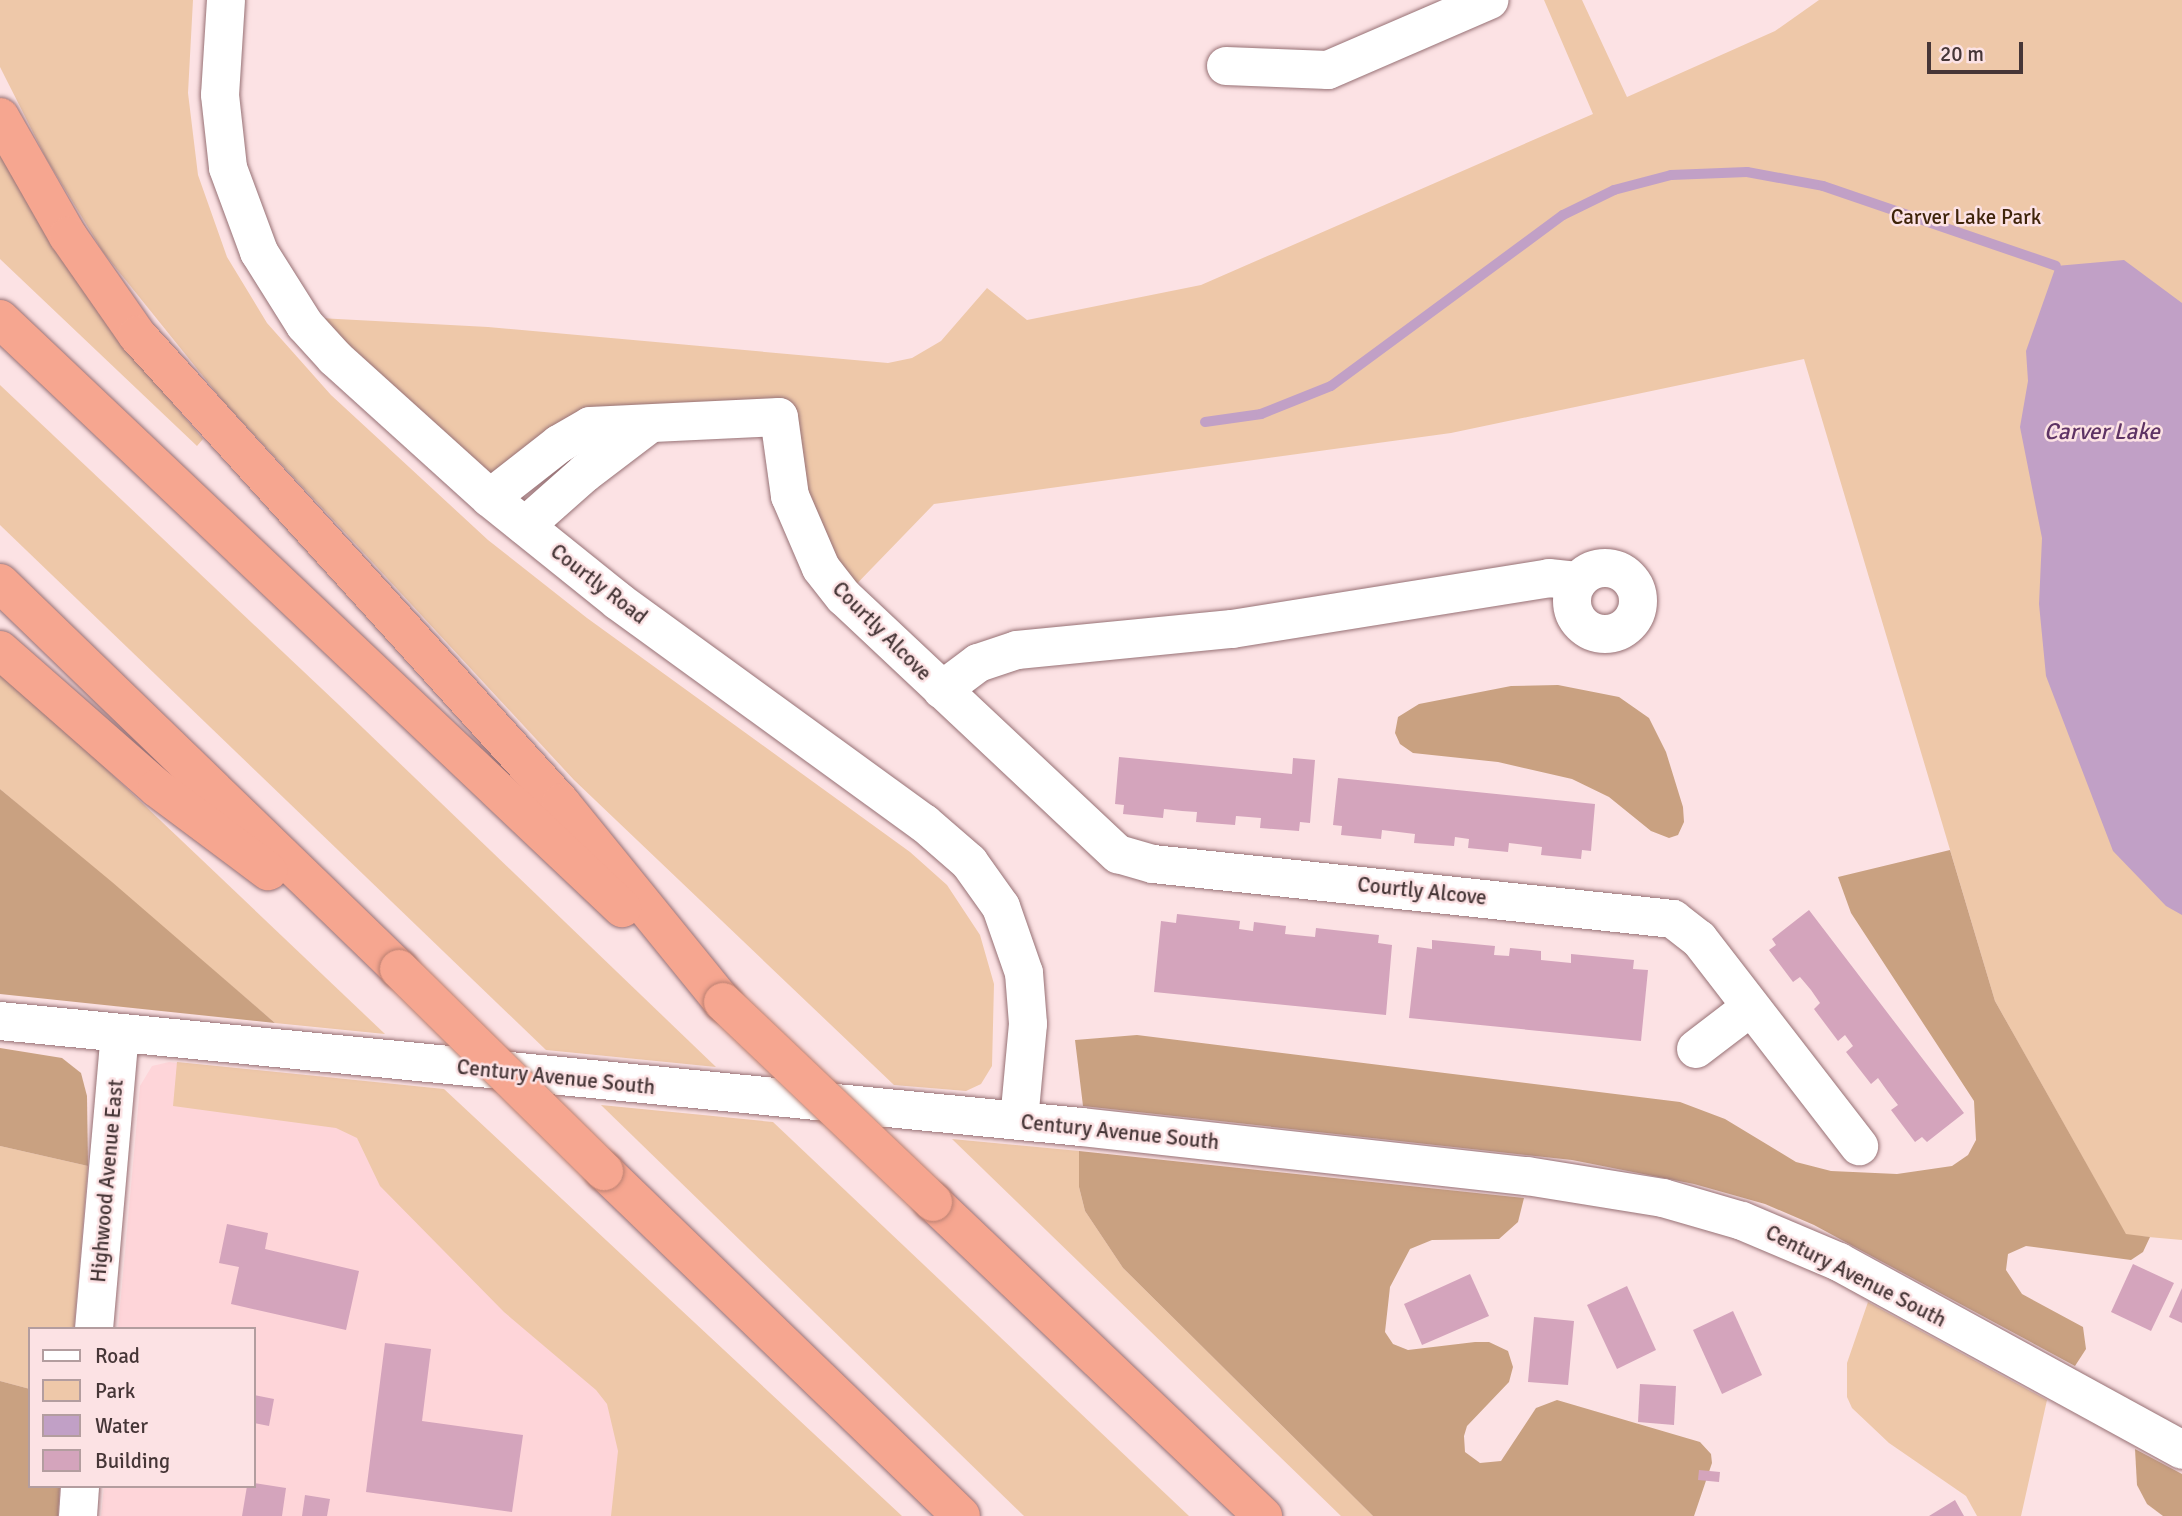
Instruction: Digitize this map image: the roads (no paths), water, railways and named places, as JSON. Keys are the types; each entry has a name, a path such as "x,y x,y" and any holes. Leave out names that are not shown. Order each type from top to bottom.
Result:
{"highway":[{"path":"0,117 68,236 153,354 561,803 723,1002"},
{"path":"0,319 1263,1516"},
{"path":"0,583 961,1516"},
{"path":"0,650 157,788 399,969"}],"street":[{"name":"Courtly Road","path":"226,0 220,95 222,134 239,208 259,252 305,325 335,358 490,498 618,601 933,830 983,878 1012,929 1024,973 1028,1024 1019,1121"},
{"path":"1226,66 1328,70 1490,0"},
{"name":"Courtly Alcove","path":"490,498 559,444 590,426 647,426 695,419 779,417 790,496 821,568 844,597 1123,857 1153,864 1662,916 1691,930 1859,1146"},
{"name":"Courtly Alcove","path":"525,526 585,473 647,426"},
{"name":"Courtly Alcove","path":"942,690 978,663 1017,650 1232,629 1549,578 1577,581"},
{"path":"1696,1049 1751,1007"},
{"name":"Century Avenue South","path":"0,1021 1019,1121 1527,1176 1681,1202 1765,1230 1839,1262 2182,1450"},
{"name":"Highwood Avenue East","path":"94,1327 120,1034"},
{"path":"78,1516 80,1488"}],"water":[{"name":"Carver Lake","path":"2124,260 2182,303 2182,915 2166,906 2113,851 2046,676 2039,604 2042,538 2020,427 2028,381 2026,351 2056,266"}],"waterway":[{"path":"1205,422 1261,414 1331,386 1563,215 1614,190 1671,175 1747,172 1823,186 2056,266"}],"park label":[{"name":"Carver Lake Park","path":"1966,217"}]}
